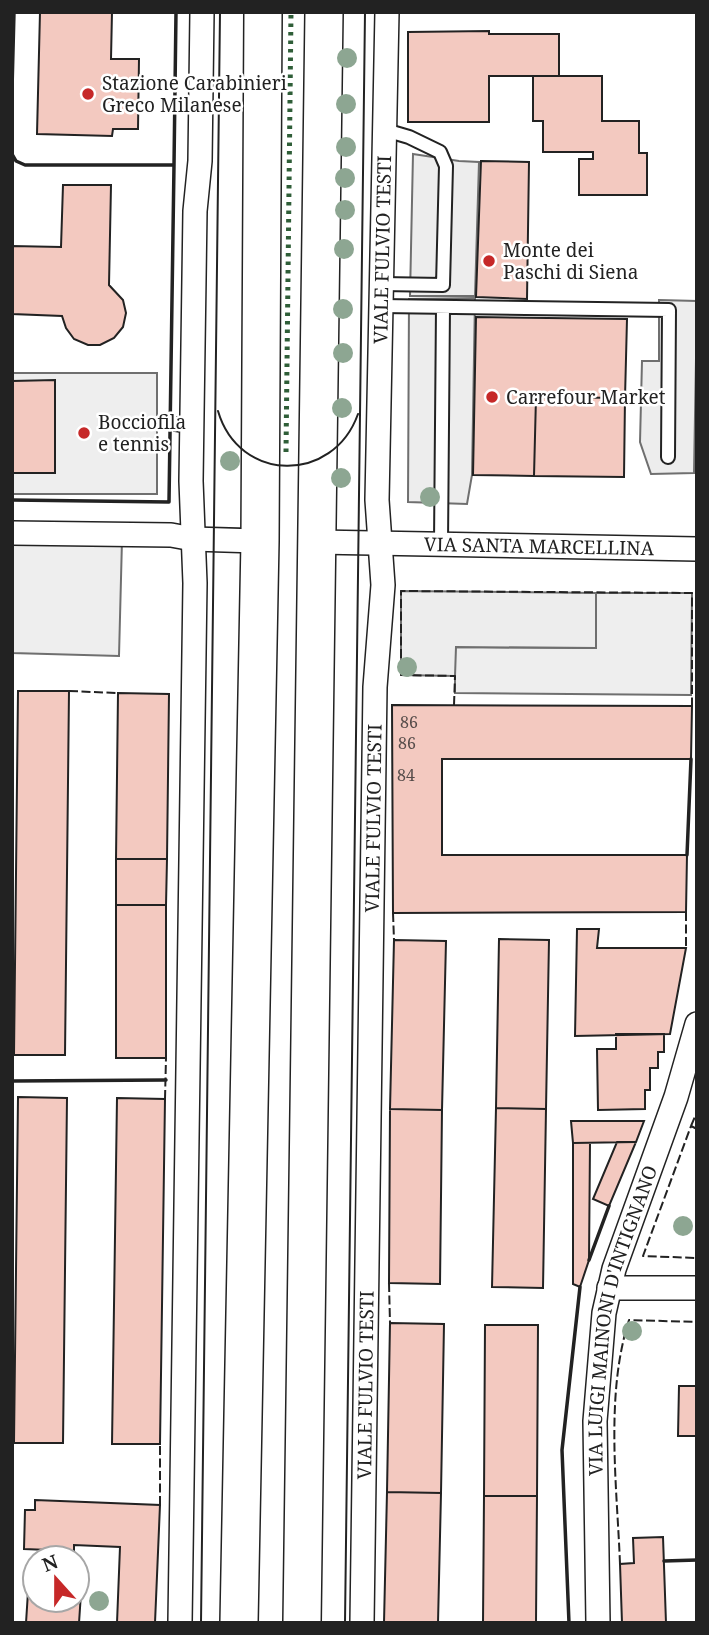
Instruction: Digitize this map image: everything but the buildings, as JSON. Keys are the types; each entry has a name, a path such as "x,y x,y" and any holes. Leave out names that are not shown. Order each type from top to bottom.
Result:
{"main road":[{"path":"239,1623 260,541 263,12"},
{"path":"302,1623 324,12"},
{"path":"260,541 317,542"}],"street":[{"path":"180,1623 195,583 191,490 195,211 200,161 202,12"},
{"name":"VIALE FULVIO TESTI","path":"362,1623 375,687 383,585 377,500 387,12"},
{"path":"12,533 171,535 193,539 260,541"},
{"name":"VIA SANTA MARCELLINA","path":"317,542 697,550"},
{"name":"VIA LUIGI MAINONI D'INTIGNANO","path":"598,1623 595,1421 601,1332 609,1288 645,1177 676,1097 697,1024"},
{"path":"609,1288 697,1288"}],"lane":[{"path":"382,295 443,285 446,166 440,152 409,136 385,130"},
{"path":"382,295 443,307 669,310 668,457"},
{"path":"441,543 443,307"}],"shaded area":[{"path":"413,154 479,162 475,296 410,296"},
{"path":"475,298 472,475 467,504 408,502 409,299"},
{"path":"659,300 697,301 694,473 651,474 640,442 642,361 659,361"},
{"name":"Bocciofila e tennis","path":"12,373 157,373 157,494 12,494"},
{"path":"12,538 122,540 119,656 12,653"},
{"path":"401,591 596,593 596,648 456,647 455,676 401,675"},
{"path":"596,593 692,593 691,695 455,693 455,647 595,648"}],"tram line":[{"path":"201,1623 220,12"},
{"path":"345,1623 365,12"},
{"path":"218,411 229,435 245,452 265,462 287,466 308,463 329,453 346,437 358,414"}],"hedge":[{"path":"286,452 291,12"}],"fence":[{"path":"454,705 455,676 401,675 401,591 692,593 692,706"},
{"path":"69,691 118,693"},
{"path":"686,912 686,948"},
{"path":"393,913 394,940"},
{"path":"165,1099 166,1058"},
{"path":"691,1126 697,1112"},
{"path":"697,1129 691,1126 643,1256 697,1258"},
{"path":"389,1283 390,1323"},
{"path":"620,1564 615,1410 617,1379 629,1320 697,1322"},
{"path":"160,1444 160,1505"}],"wall":[{"path":"12,89 14,12"},
{"path":"12,154 16,161 25,165 174,165 176,12"},
{"path":"12,500 169,502 174,165"},
{"path":"687,855 691,759"},
{"path":"12,1081 166,1080"},
{"path":"589,1260 609,1206"},
{"path":"569,1623 562,1450 580,1287"},
{"path":"664,1561 697,1560"}],"place":[{"name":"Stazione Carabinieri Greco Milanese","path":"88,94"},
{"name":"Monte dei Paschi di Siena","path":"489,261"},
{"name":"Carrefour Market","path":"492,397"},
{"name":"Bocciofila e tennis","path":"84,433"}]}
